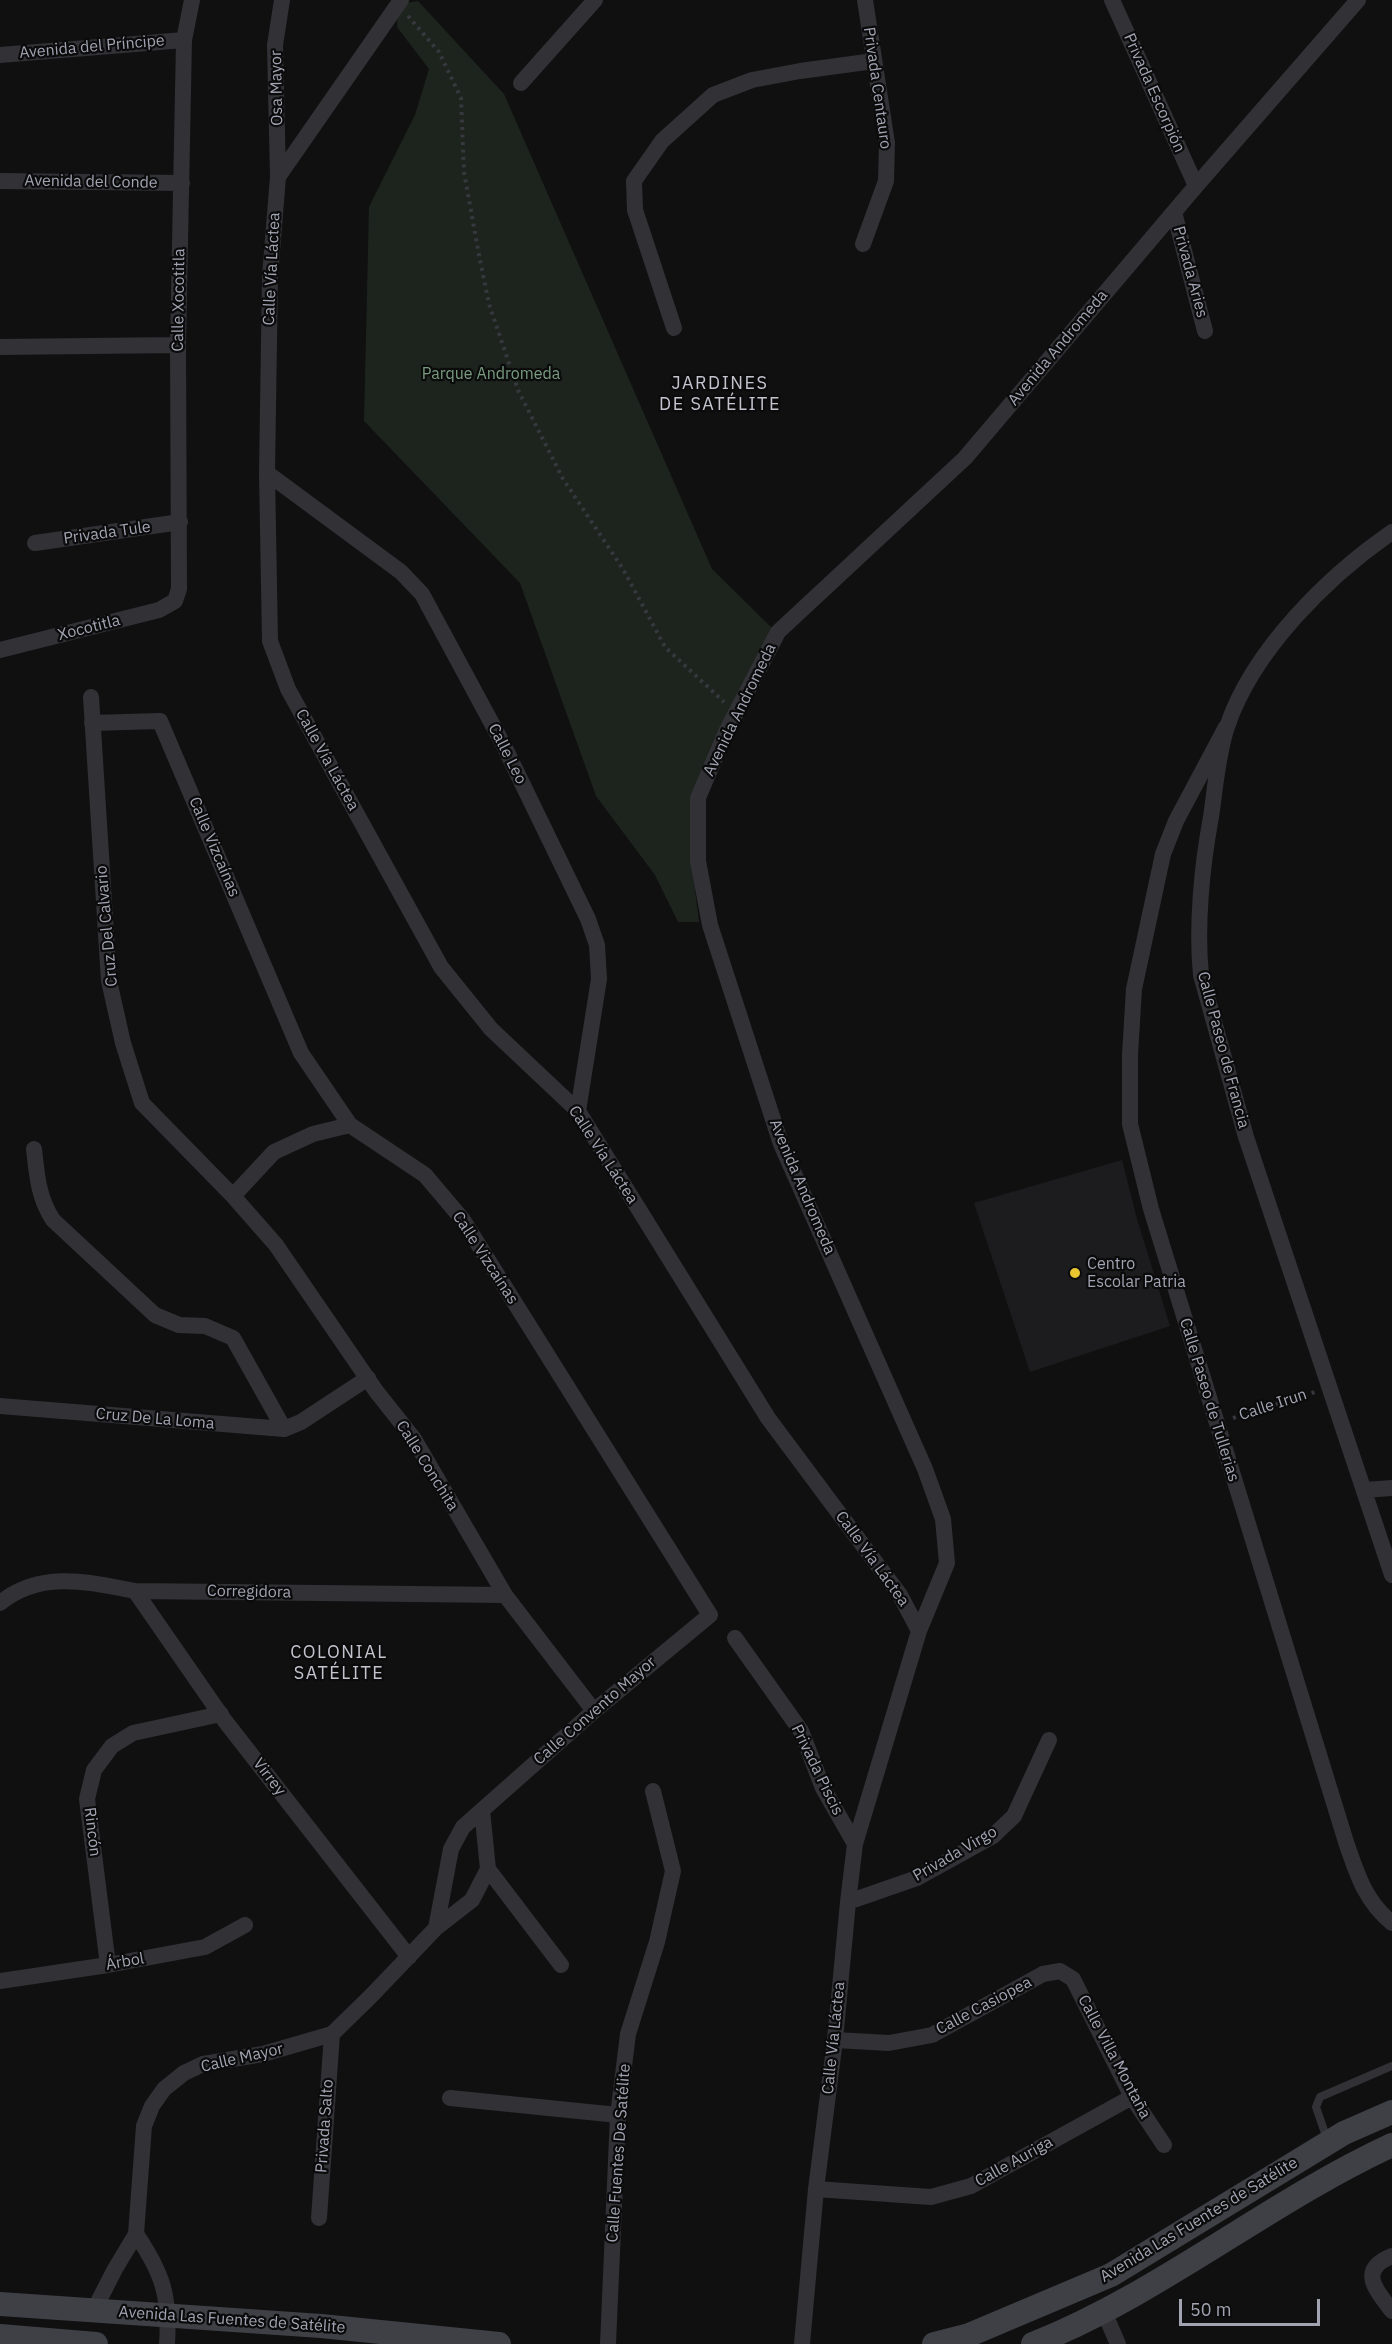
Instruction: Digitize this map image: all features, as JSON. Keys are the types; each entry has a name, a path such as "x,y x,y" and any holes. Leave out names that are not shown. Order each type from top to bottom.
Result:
{"main road":[{"name":"Avenida Las Fuentes de Satélite","path":"934,2344 969,2335 1062,2298 1111,2275 1344,2133 1392,2112"},
{"name":"Avenida Las Fuentes de Satélite","path":"1033,2344 1104,2312 1316,2184 1392,2145"},
{"path":"1062,2298 1076,2326"},
{"name":"Avenida Las Fuentes de Satélite","path":"0,2301 169,2315 321,2335 499,2344"},
{"path":"2,2337 96,2344"}],"street":[{"name":"Calle Xocotitla","path":"175,601 179,589 178,345 184,40 192,0"},
{"name":"Osa Mayor","path":"278,177 275,45 282,0"},
{"path":"521,83 595,0"},
{"name":"Privada Centauro","path":"863,244 886,181 887,143 865,0"},
{"name":"Privada Escorpión","path":"1112,0 1196,186"},
{"name":"Avenida Andromeda","path":"919,1631 947,1563 943,1519 925,1469 781,1144 710,925 698,861 698,798 736,713 778,632 966,458 1196,186 1358,0"},
{"path":"278,177 400,2"},
{"name":"Avenida del Príncipe","path":"0,55 184,40"},
{"path":"674,328 635,210 634,181 662,141 713,95 752,80 874,61"},
{"name":"Calle Vía Láctea","path":"278,177 270,276 267,473 270,641 288,689 441,967 491,1029 578,1111 768,1418 900,1594 919,1631 855,1844 836,2040 816,2189 802,2344"},
{"name":"Avenida del Conde","path":"0,181 182,183"},
{"name":"Privada Aries","path":"1174,212 1205,331"},
{"path":"0,347 178,345"},
{"name":"Calle Leo","path":"267,473 401,572 422,594 504,746 588,919 597,945 599,979 578,1111"},
{"name":"Privada Tule","path":"35,543 180,522"},
{"name":"Calle Paseo de Francia","path":"1392,531 1317,592 1254,671 1226,727 1205,850 1199,955 1201,975 1246,1137 1392,1575"},
{"name":"Xocotitla","path":"0,650 159,610 175,601"},
{"name":"Cruz Del Calvario","path":"91,697 109,981 123,1043 142,1103 233,1196"},
{"name":"Calle Vizcaínas","path":"92,723 160,721 301,1053 350,1125 425,1175 463,1220 710,1615"},
{"name":"Calle Paseo de Tullerias","path":"1226,727 1176,821 1163,854 1134,989 1130,1055 1130,1124 1150,1209 1356,1873 1375,1908 1392,1923"},
{"path":"233,1196 274,1152 313,1134 350,1125"},
{"path":"34,1149 38,1189 53,1220 154,1315 178,1325 205,1326 233,1338 284,1429 306,1418 368,1378"},
{"name":"Calle Conchita","path":"233,1196 276,1245 376,1391 414,1439 505,1595 594,1711"},
{"name":"Cruz De La Loma","path":"0,1406 284,1429"},
{"path":"1365,1491 1392,1488"},
{"name":"Corregidora","path":"0,1603 12,1594 46,1582 80,1581 135,1591 505,1595"},
{"name":"Virrey","path":"135,1591 221,1714 409,1957"},
{"name":"Calle Convento Mayor","path":"435,1928 451,1849 463,1827 594,1711 710,1615"},
{"name":"Privada Piscis","path":"735,1638 801,1731 823,1788 855,1844"},
{"name":"Rincón","path":"108,1965 87,1799 94,1770 112,1746 133,1733 221,1714"},
{"name":"Privada Virgo","path":"848,1902 917,1878 993,1836 1014,1816 1049,1740"},
{"name":"Calle Fuentes De Satélite","path":"608,2344 618,2115 628,2034 657,1942 673,1870 653,1791"},
{"path":"482,1809 488,1869 561,1965"},
{"path":"332,2034 435,1928 472,1900 488,1869"},
{"name":"Árbol","path":"0,1981 108,1965 205,1947 245,1925"},
{"name":"Calle Casiopea","path":"836,2040 889,2043 932,2035 1043,1974 1060,1971"},
{"name":"Calle Villa Montaña","path":"1060,1971 1072,1979 1132,2097 1164,2145"},
{"name":"Privada Salto","path":"319,2218 332,2034"},
{"name":"Calle Mayor","path":"94,2310 136,2235 144,2126 152,2106 165,2089 184,2073 203,2064 263,2054 332,2034"},
{"name":"Calle Auriga","path":"816,2189 931,2197 971,2186 1132,2097"},
{"path":"450,2098 618,2115"},
{"path":"136,2235 156,2264 169,2315 167,2344"},
{"path":"1392,2256 1379,2261 1373,2272 1373,2286 1392,2311"},
{"path":"1104,2312 1118,2344"}],"lane":[{"path":"1329,2142 1316,2107 1320,2097 1392,2066"}],"path":[{"path":"400,2 439,52 461,98 464,172 479,255 489,304 518,390 564,479 623,569 665,647 736,713"},
{"name":"Calle Irun","path":"1215,1424 1330,1387"}],"shaded area":[{"name":"Centro Escolar Patria","path":"1122,1160 1137,1219 1170,1326 1030,1372 974,1203"}],"green space":[{"name":"Parque Andromeda","path":"418,1 504,94 712,569 774,630 693,793 690,850 699,922 678,922 655,875 596,796 520,583 364,421 369,207 415,115 429,69 397,27 398,4"}],"place":[{"name":"Centro Escolar Patria","path":"1075,1273"}],"district":[{"name":"JARDINES DE SATÉLITE","path":"720,394"},
{"name":"COLONIAL SATÉLITE","path":"339,1663"}]}
